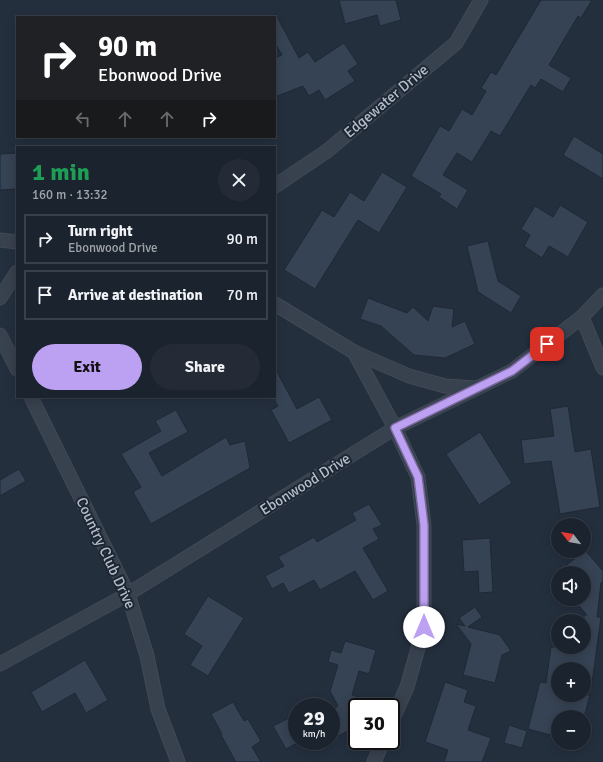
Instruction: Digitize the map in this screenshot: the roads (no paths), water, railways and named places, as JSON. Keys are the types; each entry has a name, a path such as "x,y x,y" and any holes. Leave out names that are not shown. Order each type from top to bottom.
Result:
{"street":[{"name":"Edgewater Drive","path":"276,185 327,151 456,42 481,0"},
{"path":"0,240 16,242"},
{"path":"0,298 16,274"},
{"name":"Ebonwood Drive","path":"0,664 128,594 395,428 512,371 582,317 603,295"},
{"path":"276,305 354,352 409,376 445,386 477,388"},
{"path":"582,317 603,368"},
{"path":"0,335 16,367"},
{"path":"354,352 395,428 418,477 424,525 424,627 407,687 400,703"},
{"name":"Country Club Drive","path":"31,398 128,594 146,656 158,709 178,762"},
{"path":"374,762 379,750"}]}
